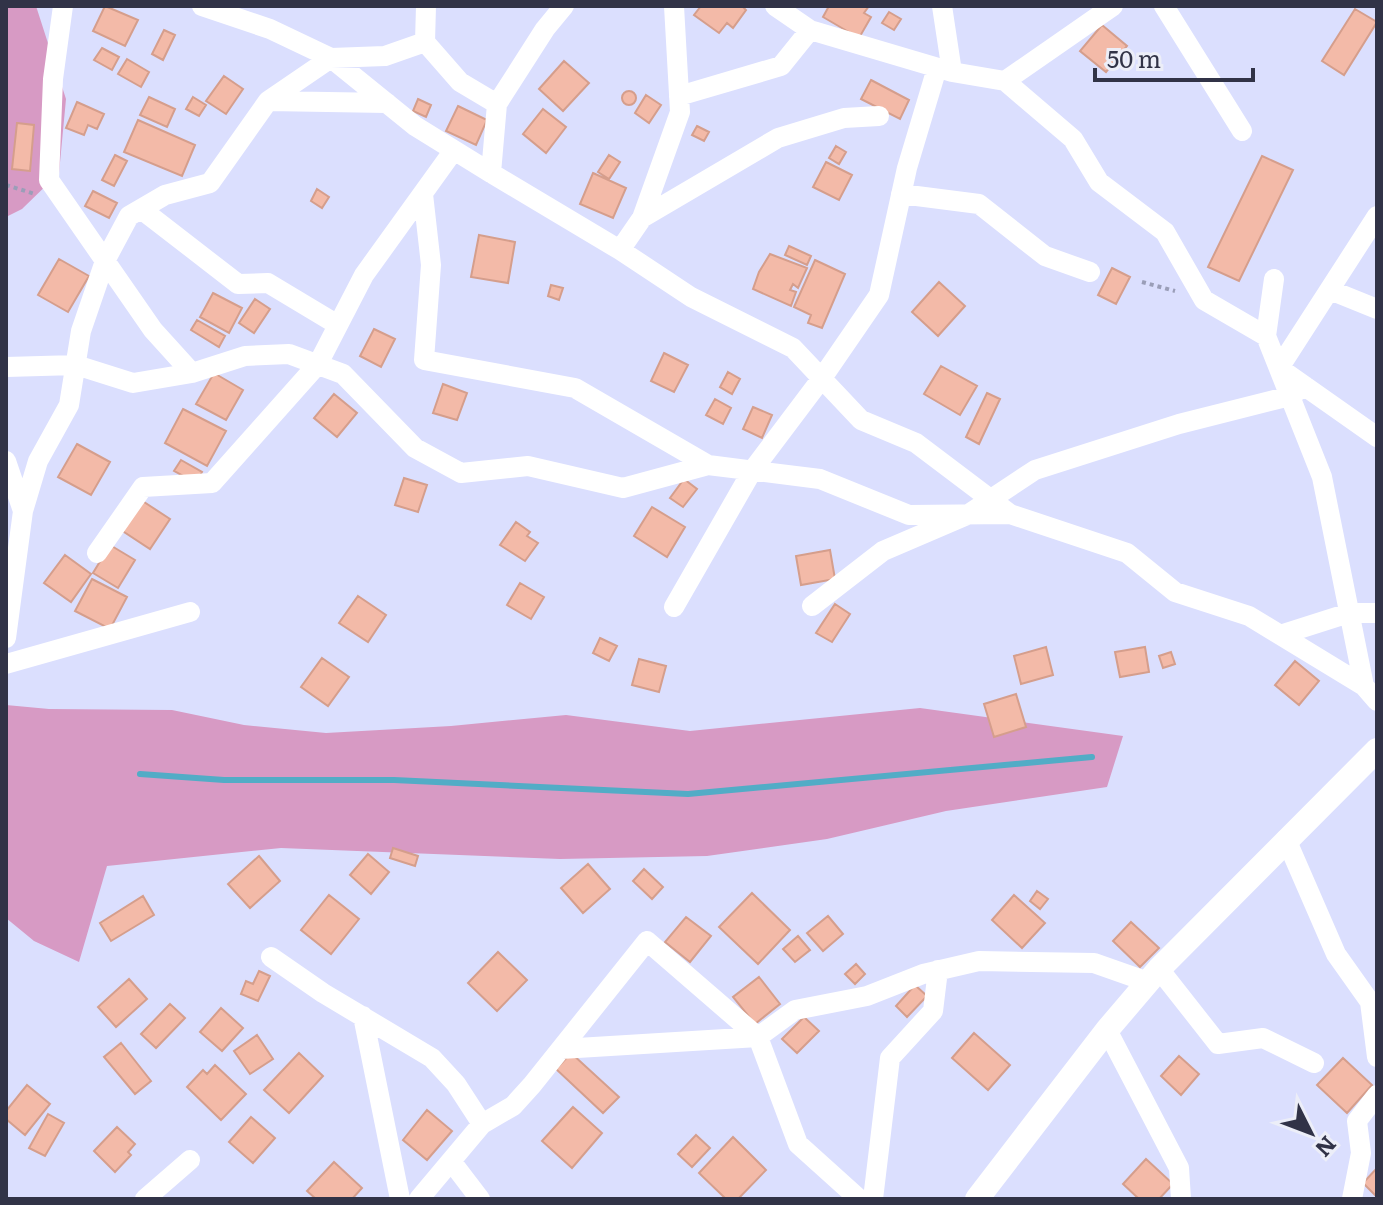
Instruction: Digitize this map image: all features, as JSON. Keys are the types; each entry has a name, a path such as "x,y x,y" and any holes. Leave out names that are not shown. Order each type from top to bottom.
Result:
{"street":[{"path":"63,6 53,79 49,180 153,330 192,373"},
{"path":"202,6 270,29 331,58 415,126 620,250 691,297 793,348 861,420 916,443 1010,514 1127,553 1175,592 1249,616 1370,693"},
{"path":"426,6 425,42 460,82 497,104"},
{"path":"491,173 497,104 545,29 564,6"},
{"path":"620,250 642,218 680,112 674,6"},
{"path":"775,6 810,30 945,70 1005,81 1073,139 1099,182 1165,232 1204,300 1266,336"},
{"path":"674,607 752,471 879,295 901,194 945,70 942,6"},
{"path":"1005,81 1113,6"},
{"path":"1164,6 1242,131"},
{"path":"679,96 781,66 810,30"},
{"path":"6,638 23,511 38,461 69,405 81,331 105,261 129,216 165,195 210,183 268,101 331,58 385,56 425,42"},
{"path":"268,101 387,103"},
{"path":"642,218 778,138 844,118 879,116"},
{"path":"97,553 143,487 212,483 318,364 364,275 454,150"},
{"path":"423,194 431,265 424,360 575,388 708,465 820,479 909,515 1010,514"},
{"path":"901,194 979,204 1045,256 1090,272"},
{"path":"141,209 238,284 268,283 338,325"},
{"path":"1279,368 1377,216"},
{"path":"1274,279 1266,336 1279,368 1297,391 1322,477 1349,613 1370,693"},
{"path":"1330,290 1377,309"},
{"path":"6,367 76,365 133,383 192,373 245,356 289,354 343,374 415,448 461,473 528,466 623,488 708,465"},
{"path":"812,606 883,551 967,515 1035,470 1179,424 1297,391 1377,437"},
{"path":"6,461 23,511"},
{"path":"6,664 190,612"},
{"path":"1280,635 1349,613 1377,613"},
{"path":"977,1199 1107,1030 1154,976 1377,750"},
{"path":"1286,839 1336,954 1370,1002 1377,1057"},
{"path":"419,1199 482,1124 513,1106 647,941 758,1037 798,1144 859,1199"},
{"path":"271,957 323,993 432,1058 456,1084 482,1124"},
{"path":"561,1049 758,1037 795,1010 867,996 938,970 979,961 1094,963 1154,976 1218,1044 1263,1038 1314,1063"},
{"path":"873,1199 890,1058 933,1011 938,970"},
{"path":"363,1016 400,1199"},
{"path":"1107,1030 1179,1168 1181,1199"},
{"path":"1352,1199 1361,1153 1357,1121 1377,1095"},
{"path":"145,1199 190,1160"},
{"path":"451,1161 480,1199"}],"shaded area":[{"path":"6,6 36,6 66,99 59,173 22,209 6,217"},
{"path":"6,705 49,709 172,710 244,725 326,733 566,715 690,731 920,708 1123,736 1107,787 946,811 827,839 707,856 560,859 281,848 107,866 79,962 34,941 6,918"}],"building":[{"path":"105,6 138,20 125,46 93,31"},
{"path":"701,6 742,6 746,10 733,28 727,23 719,33 694,15"},
{"path":"829,6 869,6 864,13 871,17 859,38 823,17"},
{"path":"1355,9 1377,22 1344,75 1322,61"},
{"path":"889,12 901,19 894,30 882,23"},
{"path":"1102,25 1127,46 1106,72 1080,51"},
{"path":"164,30 175,35 163,60 152,54"},
{"path":"102,48 119,57 112,70 94,60"},
{"path":"127,59 149,72 141,87 118,74"},
{"path":"564,61 589,83 563,111 539,89"},
{"path":"224,76 243,89 226,114 206,101"},
{"path":"871,80 909,100 900,119 861,99"},
{"path":"629,91 636,98 629,105 622,98"},
{"path":"646,95 661,105 649,123 635,113"},
{"path":"149,97 175,109 167,127 140,115"},
{"path":"193,97 206,105 199,116 186,109"},
{"path":"418,99 431,105 426,117 413,111"},
{"path":"77,102 104,114 97,129 88,125 84,135 66,128"},
{"path":"458,106 487,120 476,145 446,131"},
{"path":"543,109 566,127 546,153 523,134"},
{"path":"138,120 195,145 182,176 124,152"},
{"path":"17,123 34,125 30,171 12,169"},
{"path":"697,126 709,132 704,141 692,135"},
{"path":"836,146 846,152 839,164 829,158"},
{"path":"115,155 127,161 114,186 102,180"},
{"path":"609,155 620,162 609,179 598,172"},
{"path":"1262,156 1293,170 1239,281 1208,267"},
{"path":"826,162 852,175 839,200 813,187"},
{"path":"593,173 626,188 613,218 580,204"},
{"path":"317,189 329,197 322,208 311,201"},
{"path":"93,191 117,203 109,218 85,206"},
{"path":"479,235 515,242 508,283 471,277"},
{"path":"789,246 811,256 807,265 785,255"},
{"path":"770,254 807,268 798,288 793,284 790,290 796,292 791,306 753,289"},
{"path":"59,259 89,276 68,312 38,295"},
{"path":"815,260 845,274 822,328 808,323 811,315 794,307"},
{"path":"1112,268 1130,277 1116,304 1098,295"},
{"path":"939,282 965,306 938,336 912,312"},
{"path":"551,285 563,288 559,300 548,296"},
{"path":"213,293 242,308 229,333 200,317"},
{"path":"255,299 270,309 254,333 239,323"},
{"path":"197,320 225,336 219,347 191,330"},
{"path":"374,329 395,339 381,367 360,356"},
{"path":"664,353 688,365 674,392 651,381"},
{"path":"941,366 977,386 960,415 924,394"},
{"path":"728,372 740,379 732,394 720,387"},
{"path":"214,373 243,390 226,420 196,404"},
{"path":"443,384 467,393 457,420 433,413"},
{"path":"987,393 1000,399 979,444 966,437"},
{"path":"334,394 357,413 337,437 314,418"},
{"path":"715,399 731,408 723,424 706,415"},
{"path":"753,407 772,415 762,438 743,429"},
{"path":"183,409 226,431 207,466 165,443"},
{"path":"77,444 110,462 91,495 58,477"},
{"path":"181,460 202,472 196,483 174,471"},
{"path":"404,478 427,485 418,512 395,505"},
{"path":"684,479 697,489 683,507 670,498"},
{"path":"141,500 170,519 150,549 121,530"},
{"path":"652,507 685,527 667,557 634,536"},
{"path":"516,522 530,532 527,536 538,543 525,561 500,545"},
{"path":"110,545 135,560 118,588 93,573"},
{"path":"830,550 835,579 801,585 796,556"},
{"path":"65,555 91,574 71,602 44,583"},
{"path":"92,579 127,597 110,629 75,611"},
{"path":"520,583 544,597 531,619 507,605"},
{"path":"358,596 386,615 368,642 339,623"},
{"path":"835,604 850,614 832,642 816,633"},
{"path":"600,638 617,646 609,661 593,653"},
{"path":"1046,647 1053,675 1021,684 1014,656"},
{"path":"1145,647 1149,672 1120,677 1115,652"},
{"path":"1171,652 1175,664 1163,668 1159,656"},
{"path":"322,658 349,677 328,706 301,687"},
{"path":"639,659 666,666 659,692 632,685"},
{"path":"1295,661 1319,681 1299,705 1275,685"},
{"path":"1016,694 1026,727 994,737 984,704"},
{"path":"393,848 418,856 415,866 390,858"},
{"path":"368,854 389,872 371,894 350,875"},
{"path":"259,856 280,881 250,908 228,884"},
{"path":"588,864 610,889 583,913 561,888"},
{"path":"644,869 663,887 652,899 633,881"},
{"path":"1037,891 1048,899 1040,909 1030,901"},
{"path":"752,893 790,930 758,964 719,927"},
{"path":"329,895 359,919 331,954 301,930"},
{"path":"1014,895 1045,923 1022,948 992,920"},
{"path":"143,896 154,915 111,941 100,923"},
{"path":"828,916 843,934 823,951 807,933"},
{"path":"686,917 711,936 690,962 665,942"},
{"path":"1131,922 1159,948 1140,967 1113,941"},
{"path":"798,936 810,950 795,962 783,949"},
{"path":"498,952 527,980 497,1011 468,983"},
{"path":"856,964 865,974 855,984 845,974"},
{"path":"259,971 270,976 258,1001 241,994 246,981 253,984"},
{"path":"759,977 780,1004 755,1024 733,997"},
{"path":"129,979 147,999 116,1027 98,1007"},
{"path":"915,985 927,996 907,1017 896,1006"},
{"path":"170,1004 185,1018 156,1048 141,1034"},
{"path":"221,1008 243,1028 222,1051 200,1032"},
{"path":"804,1017 819,1031 797,1053 782,1039"},
{"path":"974,1033 1010,1065 988,1090 952,1058"},
{"path":"257,1035 273,1059 250,1074 234,1051"},
{"path":"121,1043 151,1081 135,1094 104,1057"},
{"path":"299,1053 323,1076 289,1113 264,1090"},
{"path":"571,1053 619,1097 603,1113 556,1069"},
{"path":"1179,1056 1199,1074 1181,1095 1161,1076"},
{"path":"1343,1058 1372,1085 1347,1113 1317,1085"},
{"path":"215,1065 246,1094 221,1120 187,1087 203,1070 207,1074"},
{"path":"27,1085 50,1104 25,1135 6,1119 6,1111"},
{"path":"573,1107 602,1133 572,1168 542,1141"},
{"path":"427,1110 452,1131 427,1160 403,1140"},
{"path":"48,1114 64,1123 45,1156 29,1148"},
{"path":"251,1117 275,1138 253,1163 229,1142"},
{"path":"117,1127 135,1144 128,1152 131,1155 115,1172 94,1151"},
{"path":"696,1135 710,1148 692,1167 678,1154"},
{"path":"733,1137 766,1170 738,1199 726,1199 699,1173"},
{"path":"1146,1159 1173,1184 1159,1199 1139,1199 1123,1184"},
{"path":"334,1162 362,1188 352,1199 316,1199 307,1191"},
{"path":"1377,1168 1377,1197 1363,1183"}],"waterway":[{"path":"140,774 224,780 394,780 688,794 1092,757"}]}
